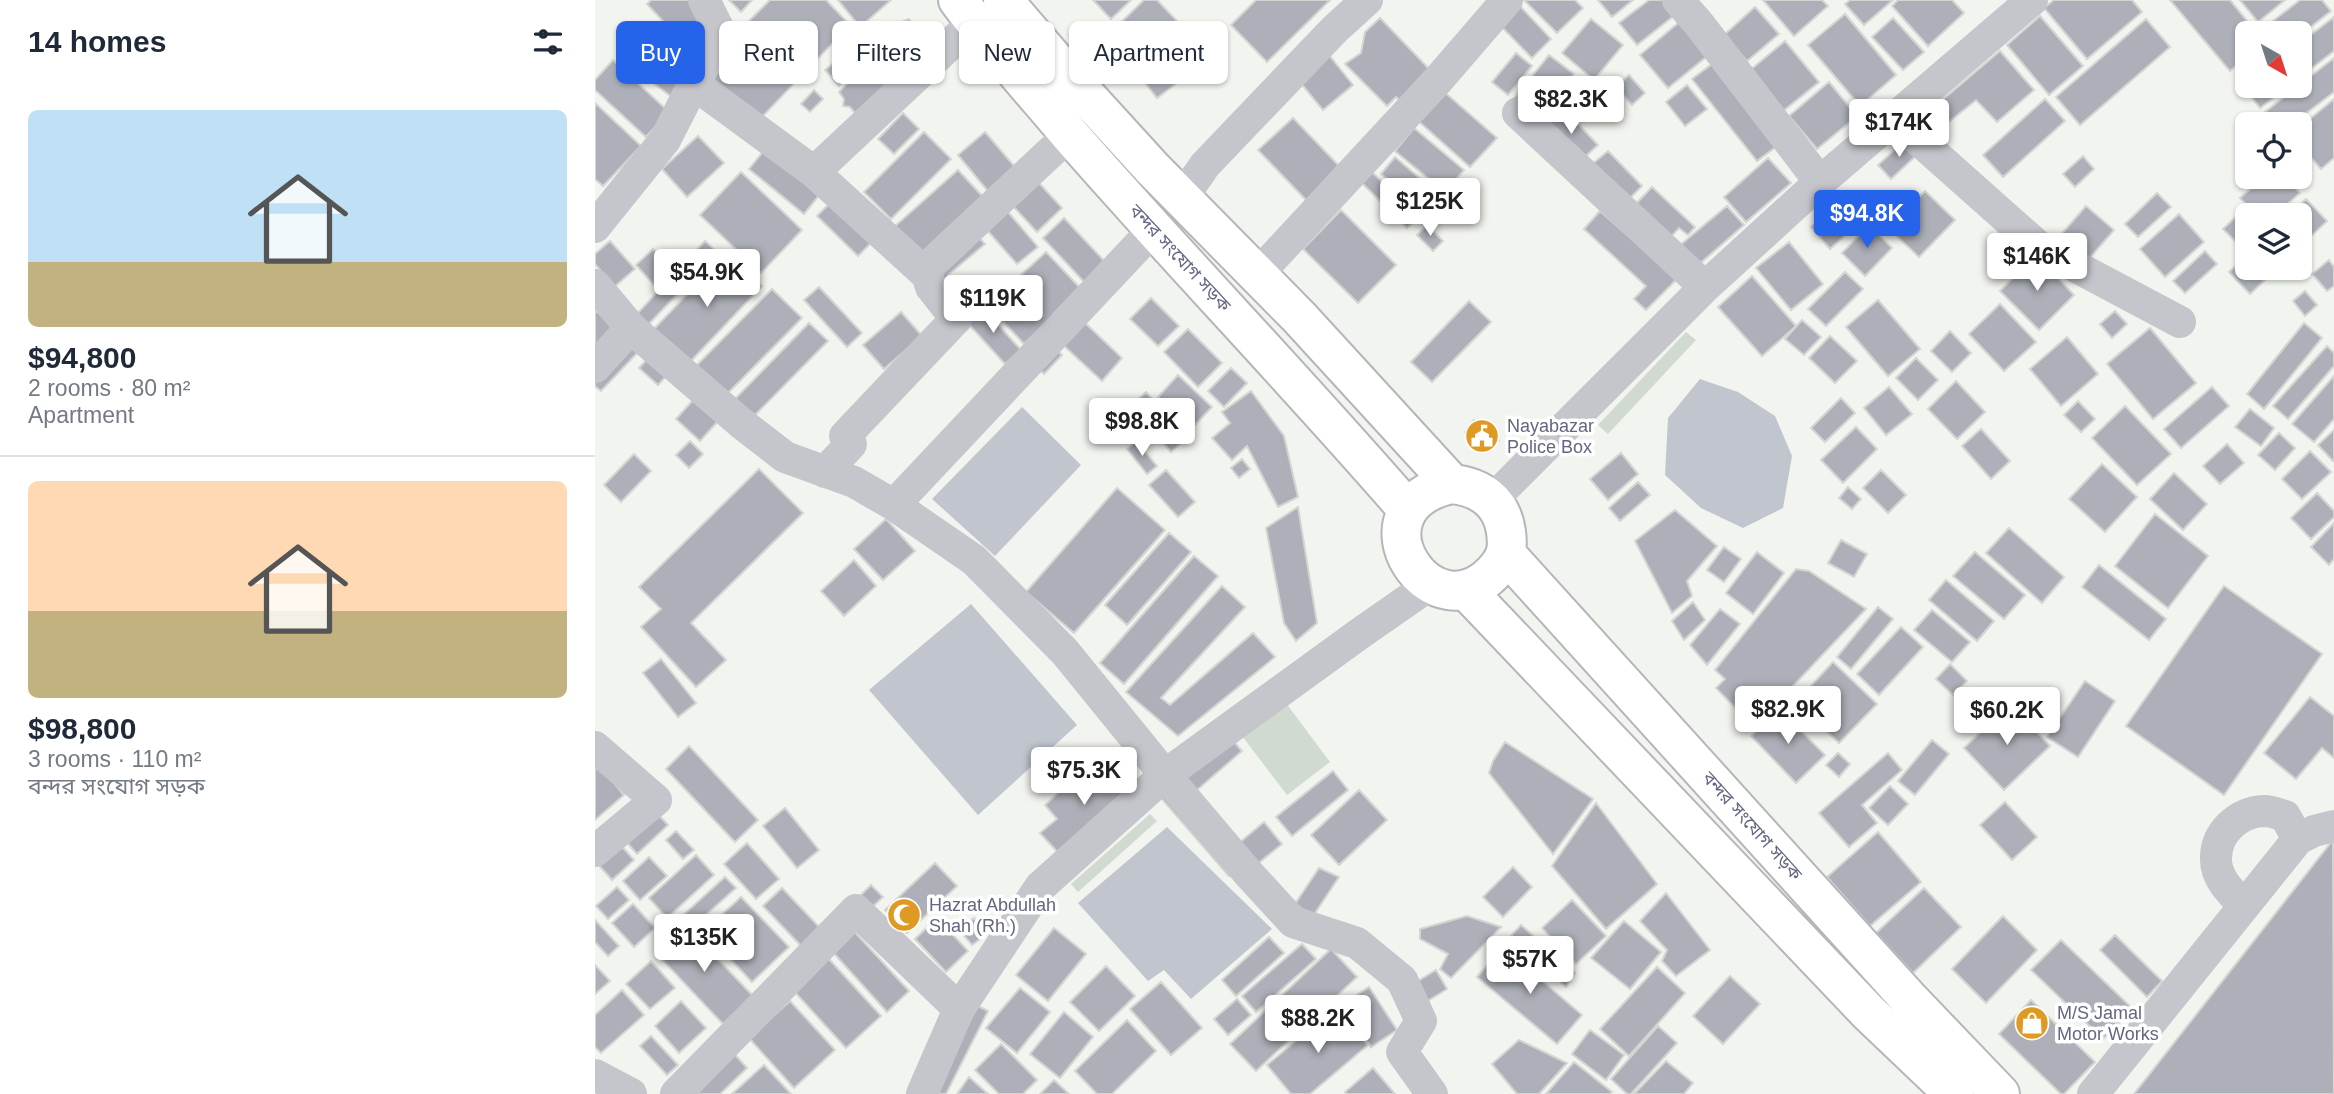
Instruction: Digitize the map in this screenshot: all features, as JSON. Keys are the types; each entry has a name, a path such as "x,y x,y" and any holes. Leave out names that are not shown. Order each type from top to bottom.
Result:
{"highway":[{"path":"978,7 1069,77 1152,168 1299,317 1452,484"},
{"name":"বন্দর সংযোগ সড়ক","path":"978,7 1070,134 1153,230 1323,411 1408,510"},
{"path":"1448,587 1481,582 1507,555 1505,521 1497,506 1485,494 1469,486 1452,484 1435,487 1420,496 1408,510 1402,526 1402,544 1407,560 1417,574 1448,587 1868,1012 1954,1094"},
{"name":"বন্দর সংযোগ সড়ক","path":"1507,555 1910,1000 2000,1094"}],"street":[{"path":"704,0 720,32 705,62"},
{"path":"1182,198 1205,164 1335,29 1367,0"},
{"path":"1257,275 1438,80 1507,0"},
{"path":"1678,0 1820,182"},
{"path":"1492,500 1705,287 1820,182 2032,0"},
{"path":"814,172 978,7"},
{"path":"595,227 665,139 694,84 814,172 927,275 930,287 957,319 845,436 851,444 825,472"},
{"path":"1518,113 1705,287"},
{"path":"1895,119 2039,247 2180,322"},
{"path":"927,275 931,264 1070,134"},
{"path":"894,505 1153,230"},
{"path":"595,285 631,328 741,423 785,457 853,482 894,505 974,560 1065,652 1165,775 1293,922 1357,943 1402,980 1421,1021 1402,1052 1432,1094"},
{"path":"595,367 631,328"},
{"path":"922,1094 959,1009 1040,887 1165,775 1362,632 1448,587"},
{"path":"595,747 656,800 595,850"},
{"path":"2244,906 2224,883 2216,861 2223,833 2243,815 2266,810 2285,816 2298,839"},
{"path":"2093,1094 2298,839 2334,826"},
{"path":"676,1094 856,909 959,1009"}],"shaded area":[{"path":"1686,332 1696,340 1608,434 1598,425"},
{"path":"1700,379 1738,392 1775,416 1792,456 1783,508 1743,528 1701,508 1665,475 1668,418"},
{"path":"1022,407 1081,465 995,556 932,499"},
{"path":"971,604 1077,725 978,815 869,690"},
{"path":"1286,703 1330,762 1287,795 1242,736"},
{"path":"1150,814 1157,821 1078,892 1071,884"},
{"path":"1167,827 1272,929 1191,999 1164,970 1148,981 1078,903"}],"building":[{"path":"651,0 690,0 700,21 663,21 647,4"},
{"path":"729,0 752,0 741,12"},
{"path":"770,0 826,0 846,21 832,21 832,44 818,58 818,21 750,20"},
{"path":"838,0 891,0 867,21 855,21"},
{"path":"1093,0 1131,0 1111,19"},
{"path":"1144,0 1157,0 1177,21 1122,21"},
{"path":"1256,0 1330,0 1267,62 1231,25"},
{"path":"1524,0 1575,0 1583,8 1557,33"},
{"path":"1598,0 1633,0 1612,17"},
{"path":"1649,0 1665,0 1676,14 1637,45 1619,23"},
{"path":"1763,0 1822,0 1828,6 1794,36"},
{"path":"1850,0 1893,0 1864,25 1845,4"},
{"path":"1898,0 1952,0 1964,13 1928,46 1892,6"},
{"path":"2054,0 2132,0 2142,12 2087,59 2044,8"},
{"path":"2170,0 2230,0 2247,21 2235,21 2235,67 2230,71"},
{"path":"2240,0 2285,0 2259,21"},
{"path":"2300,0 2322,0 2331,11 2312,26 2312,21 2273,21"},
{"path":"1517,3 1551,39 1532,58 1497,22"},
{"path":"1755,7 1779,34 1747,61 1724,35"},
{"path":"1845,14 1896,75 1860,106 1808,45"},
{"path":"2040,16 2083,66 2049,95 2007,45"},
{"path":"2334,17 2334,51 2312,68 2312,34"},
{"path":"1380,18 1435,75 1406,106 1396,97 1387,106 1345,64 1361,53 1365,32"},
{"path":"1893,18 1924,52 1903,70 1872,37"},
{"path":"1591,19 1623,45 1594,80 1562,53"},
{"path":"1683,19 1711,53 1668,88 1640,55"},
{"path":"2146,19 2170,47 2080,125 2056,97"},
{"path":"1785,41 1819,82 1783,111 1749,71"},
{"path":"1325,50 1353,85 1323,110 1294,75"},
{"path":"2000,51 2034,90 1997,122 1976,100 1934,134 1921,118"},
{"path":"1516,53 1532,66 1508,95 1492,82"},
{"path":"1549,55 1574,74 1540,118 1515,98"},
{"path":"2334,58 2334,92 2308,112 2265,112 2283,98 2312,98 2312,75"},
{"path":"613,60 616,63 616,84 639,84 669,112 646,137 595,90 595,80"},
{"path":"1716,61 1781,143 1757,161 1692,79"},
{"path":"832,64 832,78 825,70"},
{"path":"719,70 719,84 793,84 759,120 711,83"},
{"path":"1629,75 1645,93 1632,105 1616,87"},
{"path":"1829,82 1857,116 1817,149 1789,116"},
{"path":"1588,83 1604,95 1589,115 1573,103"},
{"path":"655,84 680,84 673,98"},
{"path":"847,84 891,84 855,113 850,107 843,106 844,99 839,92"},
{"path":"1146,84 1176,84 1157,98"},
{"path":"1687,85 1707,109 1685,126 1666,102"},
{"path":"814,90 823,99 810,112 801,104"},
{"path":"1442,90 1497,138 1470,167 1416,119"},
{"path":"2252,98 2273,98 2260,108"},
{"path":"2045,99 2065,121 2003,177 1983,155"},
{"path":"2334,99 2334,158 2321,169 2312,159 2312,117"},
{"path":"595,103 641,146 603,186 595,179"},
{"path":"1564,109 1598,145 1578,163 1544,127"},
{"path":"903,113 919,129 894,154 878,139"},
{"path":"1293,118 1342,169 1308,202 1258,150"},
{"path":"1414,128 1464,170 1445,192 1395,151"},
{"path":"924,132 951,159 891,219 864,192"},
{"path":"985,132 1020,173 992,196 958,155"},
{"path":"698,136 724,163 687,197 662,169"},
{"path":"1908,138 1920,152 1891,179 1878,165"},
{"path":"766,148 821,193 804,214 749,169"},
{"path":"1608,151 1642,186 1626,202 1591,165"},
{"path":"2083,156 2094,169 2075,187 2063,174"},
{"path":"1395,157 1438,194 1424,211 1381,174"},
{"path":"1768,158 1791,183 1746,222 1724,197"},
{"path":"958,170 985,199 920,257 894,227"},
{"path":"741,172 802,230 761,273 700,215"},
{"path":"1372,172 1418,218 1407,228 1362,183"},
{"path":"1039,183 1062,208 1037,232 1013,206"},
{"path":"1652,187 1695,227 1688,235 1679,228 1666,242 1631,209"},
{"path":"2250,189 2296,189 2300,193 2289,203 2245,203 2240,198"},
{"path":"1925,191 1955,220 1919,257 1888,228"},
{"path":"2157,193 2171,207 2138,237 2125,224"},
{"path":"1846,194 1866,216 1830,249 1811,227"},
{"path":"833,200 874,240 858,256 817,216"},
{"path":"2312,205 2327,221 2312,235"},
{"path":"1727,206 1744,225 1697,266 1679,246"},
{"path":"2086,206 2114,230 2087,261 2059,237"},
{"path":"1341,210 1396,265 1358,303 1303,249"},
{"path":"1600,211 1677,279 1646,310 1634,299 1646,286 1584,229"},
{"path":"1008,212 1038,247 1017,264 987,230"},
{"path":"2179,214 2204,242 2165,277 2140,249"},
{"path":"1064,218 1108,265 1087,285 1043,238"},
{"path":"2235,218 2235,241 2223,229"},
{"path":"1427,225 1443,241 1433,251 1417,235"},
{"path":"1869,225 1892,248 1865,276 1842,253"},
{"path":"975,233 985,244 948,275 975,304 961,317 936,269"},
{"path":"610,241 635,269 614,287 595,264 595,254"},
{"path":"705,241 717,252 646,327 635,316"},
{"path":"1789,242 1823,284 1791,310 1756,268"},
{"path":"653,249 672,269 654,285 636,265"},
{"path":"2205,251 2217,264 2185,293 2173,281"},
{"path":"1046,252 1082,290 1024,344 988,305"},
{"path":"727,253 762,286 688,364 652,331"},
{"path":"2036,255 2074,295 2039,330 2000,291"},
{"path":"2329,260 2334,267 2334,286 2327,291 2312,274"},
{"path":"2235,266 2235,278 2229,272"},
{"path":"1845,272 1863,289 1826,326 1808,309"},
{"path":"1752,276 1796,326 1762,356 1718,307"},
{"path":"2237,280 2265,280 2250,294"},
{"path":"819,287 862,333 847,347 804,300"},
{"path":"772,289 802,318 726,395 696,366"},
{"path":"2305,291 2317,305 2305,316 2293,301"},
{"path":"1151,298 1179,326 1158,346 1130,319"},
{"path":"1878,300 1920,349 1888,376 1846,327"},
{"path":"1469,301 1491,322 1432,382 1411,362"},
{"path":"2000,304 2036,342 2004,371 1969,334"},
{"path":"981,306 1021,350 1005,364 965,320"},
{"path":"597,311 617,331 595,352 595,313"},
{"path":"2115,311 2127,324 2112,338 2100,324"},
{"path":"901,312 922,336 884,369 863,345"},
{"path":"1802,320 1821,337 1804,355 1785,339"},
{"path":"1083,321 1122,358 1102,381 1062,344"},
{"path":"809,323 828,341 753,417 735,399"},
{"path":"2304,323 2322,338 2264,409 2247,394"},
{"path":"2150,328 2196,383 2153,419 2107,364"},
{"path":"1188,329 1222,363 1198,387 1164,352"},
{"path":"1950,331 1971,353 1952,372 1931,351"},
{"path":"1830,336 1857,361 1835,383 1809,358"},
{"path":"2067,337 2098,374 2061,406 2030,369"},
{"path":"629,338 641,349 601,391 595,386 595,374"},
{"path":"1051,345 1062,355 1044,374 1033,363"},
{"path":"2327,346 2334,353 2334,366 2288,419 2273,406"},
{"path":"650,356 668,374 658,385 639,368"},
{"path":"1916,358 1938,380 1918,400 1896,378"},
{"path":"1231,368 1247,383 1224,407 1208,391"},
{"path":"1178,375 1212,407 1192,428 1158,397"},
{"path":"2334,376 2334,419 2314,442 2292,424"},
{"path":"1956,381 1985,412 1957,439 1928,409"},
{"path":"1889,387 1912,414 1886,435 1864,408"},
{"path":"2212,387 2229,406 2181,448 2164,429"},
{"path":"1251,391 1284,436 1298,497 1278,507 1247,446 1232,460 1212,438 1230,423 1222,412"},
{"path":"1146,392 1187,438 1171,452 1131,406"},
{"path":"695,398 719,420 700,441 676,419"},
{"path":"1841,398 1855,413 1825,442 1811,428"},
{"path":"2078,401 2095,419 2081,432 2064,415"},
{"path":"2125,406 2171,454 2137,485 2092,438"},
{"path":"2250,409 2274,428 2261,446 2235,427"},
{"name":"Nayabazar Police Box","path":"1474,420 1499,440 1489,451 1465,432"},
{"path":"1856,427 1877,449 1843,483 1821,460"},
{"path":"1981,429 2010,461 1991,479 1962,446"},
{"path":"2334,430 2334,460 2333,461 2318,445"},
{"path":"2279,433 2295,448 2275,470 2258,455"},
{"path":"690,441 703,454 689,468 676,455"},
{"path":"1136,441 1157,466 1147,474 1127,449"},
{"path":"2227,444 2244,463 2220,484 2203,466"},
{"path":"2310,451 2331,472 2302,499 2282,479"},
{"path":"1621,453 1638,474 1608,500 1590,479"},
{"path":"634,454 651,471 621,502 604,485"},
{"path":"1242,459 1250,469 1239,478 1231,468"},
{"path":"2102,464 2137,497 2105,532 2069,499"},
{"path":"759,469 803,513 691,623 726,660 696,687 641,627 661,609 639,587"},
{"path":"1166,470 1195,502 1178,517 1149,485"},
{"path":"1881,470 1906,495 1888,513 1863,488"},
{"path":"2174,473 2207,504 2183,530 2150,499"},
{"path":"1638,482 1650,495 1620,521 1609,508"},
{"path":"1848,487 1861,499 1852,509 1839,498"},
{"path":"1117,488 1165,530 1074,633 1026,592"},
{"path":"2317,493 2334,511 2334,517 2311,539 2291,518"},
{"path":"1298,507 1317,623 1296,641 1284,623 1266,528"},
{"path":"1675,510 1717,546 1687,581 1692,596 1672,613 1635,541"},
{"path":"2155,514 2208,556 2168,608 2115,566"},
{"path":"886,519 915,551 883,580 854,549"},
{"path":"2334,523 2334,559 2329,565 2311,547"},
{"path":"2009,528 2064,577 2042,603 1986,553"},
{"path":"1169,533 1191,552 1127,625 1105,605"},
{"path":"1841,540 1867,554 1854,577 1828,563"},
{"path":"1724,547 1741,559 1724,582 1707,570"},
{"path":"1757,552 1784,573 1753,614 1726,593"},
{"path":"1975,552 2025,595 2004,619 1953,576"},
{"path":"1194,556 1218,576 1124,684 1100,663"},
{"path":"854,560 876,586 844,616 821,591"},
{"path":"2099,565 2166,619 2149,640 2082,587"},
{"path":"1796,569 1809,571 1866,609 1754,727 1716,688 1725,679 1715,670"},
{"path":"1946,580 1994,621 1977,641 1929,600"},
{"path":"1222,586 1245,607 1161,698 1170,705 1253,633 1275,657 1178,736 1126,692"},
{"path":"2224,586 2322,654 2224,795 2126,726"},
{"path":"1693,602 1705,620 1684,640 1672,621"},
{"path":"1878,607 1893,619 1851,669 1837,657"},
{"path":"1720,609 1740,624 1707,665 1690,645"},
{"path":"1932,610 1970,642 1952,662 1914,630"},
{"path":"1901,627 1923,647 1879,695 1857,674"},
{"path":"661,659 696,703 678,717 643,673"},
{"path":"1833,662 1877,704 1839,743 1796,702"},
{"path":"1950,664 1967,681 1953,695 1936,679"},
{"path":"2085,681 2115,701 2078,757 2047,737"},
{"path":"2310,697 2334,716 2334,758 2322,748 2296,779 2264,753"},
{"path":"2010,704 2050,746 2004,790 1964,748"},
{"path":"1779,709 1825,755 1796,783 1751,736"},
{"path":"1225,732 1242,751 1183,802 1240,867 1229,876 1156,792"},
{"path":"1932,740 1949,754 1915,795 1898,781"},
{"path":"1505,742 1593,799 1553,854 1489,773"},
{"path":"689,746 758,820 735,842 666,769"},
{"path":"1838,753 1850,764 1839,777 1826,765"},
{"path":"1888,753 1902,770 1862,805 1877,823 1849,847 1819,813"},
{"path":"1097,757 1133,796 1064,859 1040,833 1057,819 1045,805"},
{"path":"600,766 624,795 595,820 595,770"},
{"path":"1333,771 1348,790 1292,836 1276,817"},
{"path":"1890,786 1908,804 1888,825 1869,808"},
{"path":"1359,790 1387,820 1339,865 1311,835"},
{"path":"2005,802 2037,837 2012,860 1980,825"},
{"path":"1596,803 1657,884 1606,929 1552,866"},
{"path":"785,808 819,850 797,868 763,826"},
{"path":"654,810 668,825 637,854 623,838"},
{"path":"1264,822 1282,844 1250,870 1232,849"},
{"path":"676,831 694,850 683,859 666,840"},
{"path":"1878,832 1921,882 1870,926 1827,877"},
{"path":"616,840 634,860 612,880 595,861"},
{"path":"2333,840 2334,1094 2134,1094"},
{"path":"747,843 779,879 756,899 724,864"},
{"path":"696,855 714,875 667,918 649,898"},
{"path":"649,857 667,876 640,900 623,881"},
{"path":"935,863 957,886 907,933 885,910"},
{"path":"1513,867 1532,887 1503,917 1483,897"},
{"path":"1319,868 1339,877 1313,916 1295,904"},
{"path":"725,877 736,888 691,928 681,917"},
{"path":"871,885 883,897 870,909 859,897"},
{"path":"617,887 629,900 608,919 596,906"},
{"path":"782,888 823,931 804,949 763,906"},
{"path":"1924,888 1961,927 1913,973 1876,933"},
{"path":"1666,893 1710,950 1676,976 1662,961 1667,950 1640,921"},
{"path":"741,897 789,947 752,982 704,931"},
{"path":"1572,900 1606,936 1576,964 1542,928"},
{"path":"633,904 655,928 634,947 612,923"},
{"path":"1467,916 1501,927 1451,978 1440,969 1448,954 1420,939 1420,929"},
{"path":"2003,916 2037,950 1986,1003 1952,969"},
{"path":"937,918 968,951 946,972 915,939"},
{"path":"974,918 987,934 972,945 959,930"},
{"path":"595,920 619,946 608,956 595,942"},
{"path":"1624,921 1661,952 1630,989 1591,958"},
{"path":"685,925 753,996 723,1024 655,952"},
{"path":"1521,925 1575,973 1566,987 1509,938"},
{"path":"1054,928 1086,954 1048,1001 1016,975"},
{"path":"852,929 909,991 887,1012 830,949"},
{"path":"2115,935 2162,981 2147,997 2100,950"},
{"path":"1269,937 1284,953 1236,996 1222,980"},
{"path":"2061,940 2133,1009 2103,1039 2031,970"},
{"path":"1302,944 1316,959 1256,1012 1242,996"},
{"path":"1503,947 1582,1015 1557,1044 1477,977"},
{"path":"1331,949 1357,977 1256,1071 1230,1044"},
{"path":"828,958 881,1016 846,1048 793,990"},
{"path":"651,961 675,988 650,1009 626,984"},
{"path":"595,965 610,981 595,994"},
{"path":"1106,966 1135,996 1099,1031 1070,1002"},
{"path":"1657,967 1685,993 1629,1056 1600,1029"},
{"path":"1436,970 1447,989 1421,1005 1410,986"},
{"path":"1730,976 1760,1004 1723,1044 1693,1016"},
{"path":"1161,982 1202,1028 1171,1055 1130,1009"},
{"path":"1369,987 1397,1030 1371,1047 1343,1004"},
{"path":"1020,988 1050,1012 1017,1053 986,1028"},
{"path":"622,990 644,1015 601,1053 595,1047 595,1015"},
{"path":"1237,999 1251,1015 1228,1035 1214,1019"},
{"path":"2031,1000 2095,1062 2064,1094 1999,1034"},
{"path":"681,1001 706,1028 679,1053 655,1026"},
{"path":"790,1001 835,1050 794,1088 749,1038"},
{"path":"972,1003 988,1011 946,1094 926,1094"},
{"path":"1336,1008 1368,1045 1310,1094 1291,1094 1267,1065"},
{"path":"1064,1012 1093,1037 1060,1078 1030,1054"},
{"path":"1127,1020 1156,1051 1112,1094 1097,1094 1075,1071"},
{"path":"1658,1026 1677,1043 1631,1094 1627,1094 1611,1079"},
{"path":"1590,1030 1624,1055 1606,1080 1572,1054"},
{"path":"651,1036 678,1065 667,1075 640,1046"},
{"path":"1519,1040 1567,1063 1539,1094 1517,1094 1492,1064"},
{"path":"1001,1044 1037,1080 1023,1094 999,1094 975,1070"},
{"path":"730,1049 747,1068 720,1094 681,1094"},
{"path":"1666,1061 1693,1083 1684,1094 1634,1094"},
{"path":"1574,1062 1612,1092 1546,1094"},
{"path":"764,1065 791,1094 732,1094"},
{"path":"1373,1068 1395,1094 1345,1092"},
{"path":"969,1077 988,1094 957,1094"},
{"path":"1054,1080 1069,1094 1040,1094"}],"place":[{"name":"Nayabazar Police Box","path":"1482,436"},
{"name":"Hazrat Abdullah Shah (Rh.)","path":"904,915"},
{"name":"M/S Jamal Motor Works","path":"2032,1023"}]}
